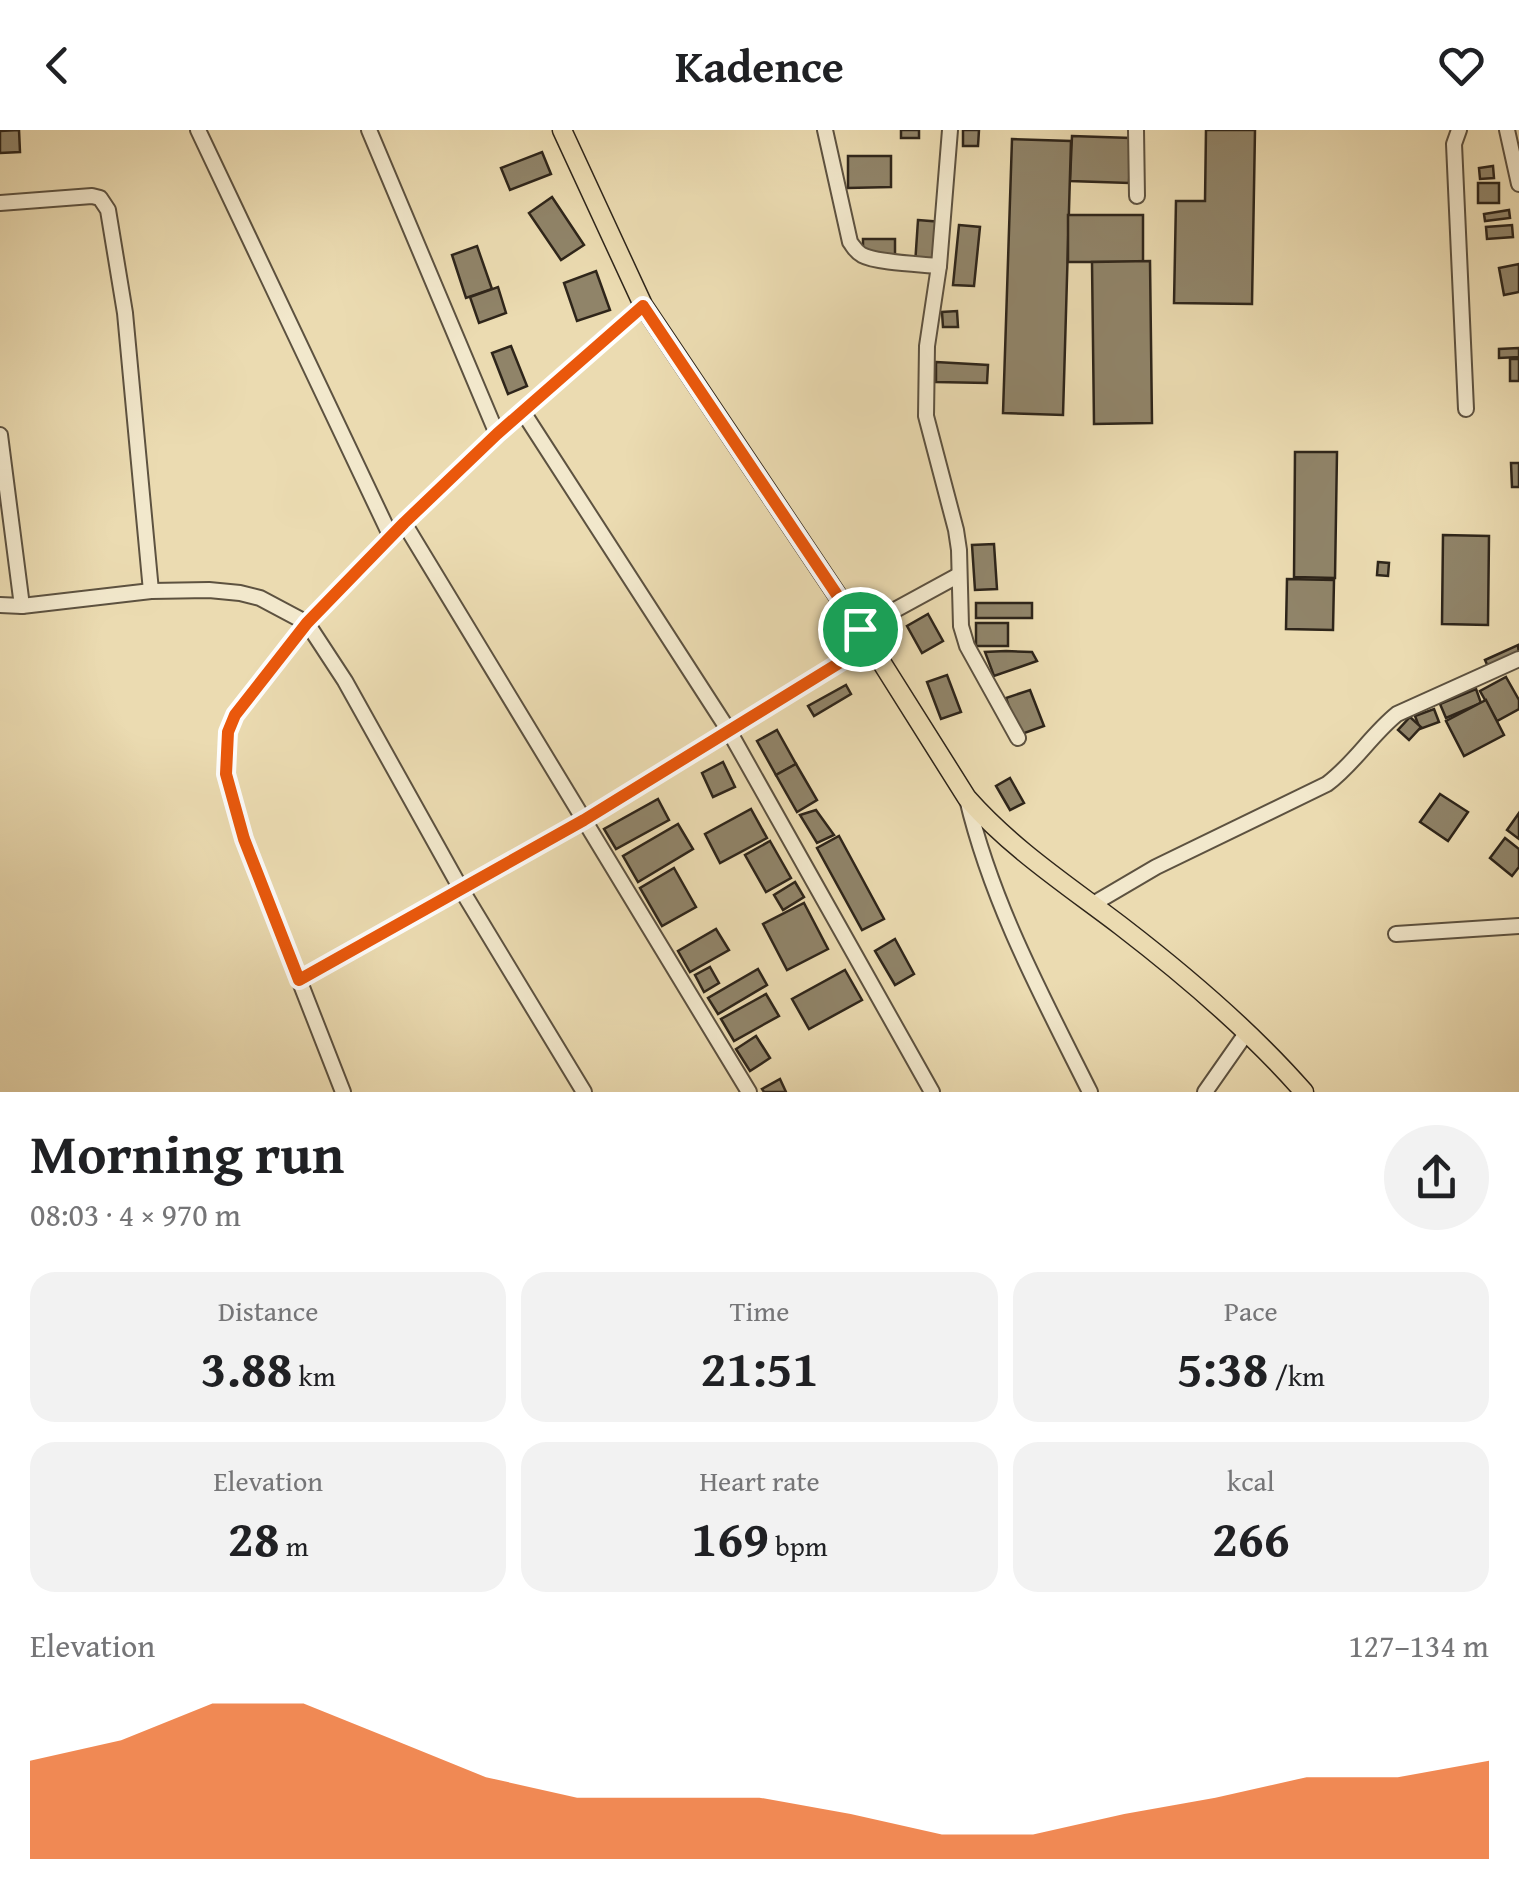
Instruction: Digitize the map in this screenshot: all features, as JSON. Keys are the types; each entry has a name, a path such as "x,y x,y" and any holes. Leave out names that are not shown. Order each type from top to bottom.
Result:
{"main road":[{"path":"562,130 643,306 865,637 967,798 1029,859 1163,958 1247,1032 1304,1092"}],"street":[{"path":"198,130 390,537"},
{"path":"369,130 497,434"},
{"path":"825,130 850,242 856,250 876,259 939,266"},
{"path":"950,130 939,266 927,346 926,416 956,530 960,626 1018,738"},
{"path":"1136,130 1137,196"},
{"path":"1459,130 1454,144 1466,409"},
{"path":"1507,130 1519,184"},
{"path":"0,203 92,196 100,198 108,210 124,313 152,591"},
{"path":"343,1092 244,839 226,774 228,732 235,715 307,623 390,537 497,434 643,306"},
{"path":"523,412 729,731 932,1092"},
{"path":"0,435 22,606"},
{"path":"404,523 749,1092"},
{"path":"299,980 584,820 729,731 958,575"},
{"path":"0,605 22,606 152,591 240,593 260,598 307,623 584,1092"},
{"path":"1093,904 1156,867 1327,784 1397,714 1519,659"},
{"path":"967,798 976,839 1003,913 1090,1092"},
{"path":"1396,934 1519,926"},
{"path":"1205,1092 1247,1032"}],"building":[{"path":"19,130 20,152 0,153 0,131"},
{"path":"901,130 919,130 919,138 901,138"},
{"path":"963,130 979,130 978,146 963,146"},
{"path":"1206,130 1255,130 1252,304 1174,303 1176,201 1205,201"},
{"path":"1072,136 1131,138 1129,183 1070,181"},
{"path":"1012,139 1071,141 1063,415 1003,413"},
{"path":"542,152 551,174 510,190 501,168"},
{"path":"848,156 891,156 891,187 848,188"},
{"path":"1493,166 1494,178 1480,179 1479,168"},
{"path":"1478,183 1499,183 1499,203 1478,203"},
{"path":"552,197 584,245 561,260 529,213"},
{"path":"1509,210 1510,218 1485,221 1484,214"},
{"path":"1068,215 1143,215 1143,262 1068,262"},
{"path":"918,220 942,222 939,266 915,265"},
{"path":"959,225 980,227 974,286 953,285"},
{"path":"1512,225 1513,237 1487,239 1486,227"},
{"path":"863,239 895,239 895,256 863,256"},
{"path":"477,246 492,289 466,298 452,255"},
{"path":"1150,261 1152,423 1094,424 1092,262"},
{"path":"1519,264 1519,292 1504,295 1499,268"},
{"path":"596,271 610,310 577,321 564,283"},
{"path":"498,287 506,313 479,323 470,297"},
{"path":"957,311 958,327 943,327 942,312"},
{"path":"511,346 527,386 508,394 492,353"},
{"path":"1519,348 1519,357 1499,358 1499,349"},
{"path":"1510,359 1519,359 1519,381 1510,381"},
{"path":"936,362 988,365 987,383 936,382"},
{"path":"1295,452 1337,452 1335,578 1294,577"},
{"path":"1511,463 1519,463 1519,487 1512,487"},
{"path":"1443,535 1489,536 1488,625 1442,624"},
{"path":"994,544 997,589 975,590 972,545"},
{"path":"1378,562 1389,563 1388,576 1377,575"},
{"path":"1287,579 1334,580 1333,630 1286,629"},
{"path":"976,603 1032,603 1032,618 976,618"},
{"path":"928,614 943,641 922,653 907,626"},
{"path":"976,623 1008,623 1008,646 976,646"},
{"path":"1518,645 1519,656 1489,669 1485,660"},
{"path":"985,652 1032,652 1037,661 994,676"},
{"path":"947,675 961,712 941,719 927,682"},
{"path":"1506,677 1519,700 1519,709 1497,721 1480,691"},
{"path":"846,685 851,694 814,716 808,706"},
{"path":"1476,689 1481,703 1446,718 1440,704"},
{"path":"1030,690 1044,726 1019,735 1006,698"},
{"path":"1486,700 1504,735 1464,756 1446,721"},
{"path":"1434,709 1439,722 1420,729 1415,716"},
{"path":"1410,717 1421,727 1409,740 1398,730"},
{"path":"777,730 796,764 776,775 757,741"},
{"path":"723,762 735,787 713,797 702,773"},
{"path":"796,764 817,800 797,812 776,775"},
{"path":"1010,778 1024,803 1010,810 996,786"},
{"path":"1440,794 1468,812 1448,841 1420,822"},
{"path":"658,799 669,820 616,849 604,829"},
{"path":"751,809 767,838 720,863 705,834"},
{"path":"816,810 834,835 817,843 800,815"},
{"path":"1519,813 1519,839 1507,830"},
{"path":"678,824 693,849 638,882 623,856"},
{"path":"839,836 884,919 862,930 817,848"},
{"path":"1505,838 1519,849 1519,867 1512,876 1490,858"},
{"path":"770,841 791,878 766,892 745,855"},
{"path":"674,868 696,907 662,926 640,888"},
{"path":"795,882 804,897 783,910 774,895"},
{"path":"804,903 828,949 787,970 763,924"},
{"path":"716,929 729,950 690,972 678,951"},
{"path":"895,939 914,974 895,985 875,951"},
{"path":"710,967 719,983 704,992 695,975"},
{"path":"758,969 767,985 718,1014 708,998"},
{"path":"845,970 862,1000 809,1029 792,999"},
{"path":"766,994 779,1016 734,1041 721,1019"},
{"path":"756,1036 770,1058 750,1071 736,1049"},
{"path":"780,1079 786,1092 764,1092 762,1089"}],"route":[{"path":"643,306 860,629 870,644 584,820 299,980 244,839 226,774 228,732 235,715 307,623 404,523 497,434 643,306"}]}
